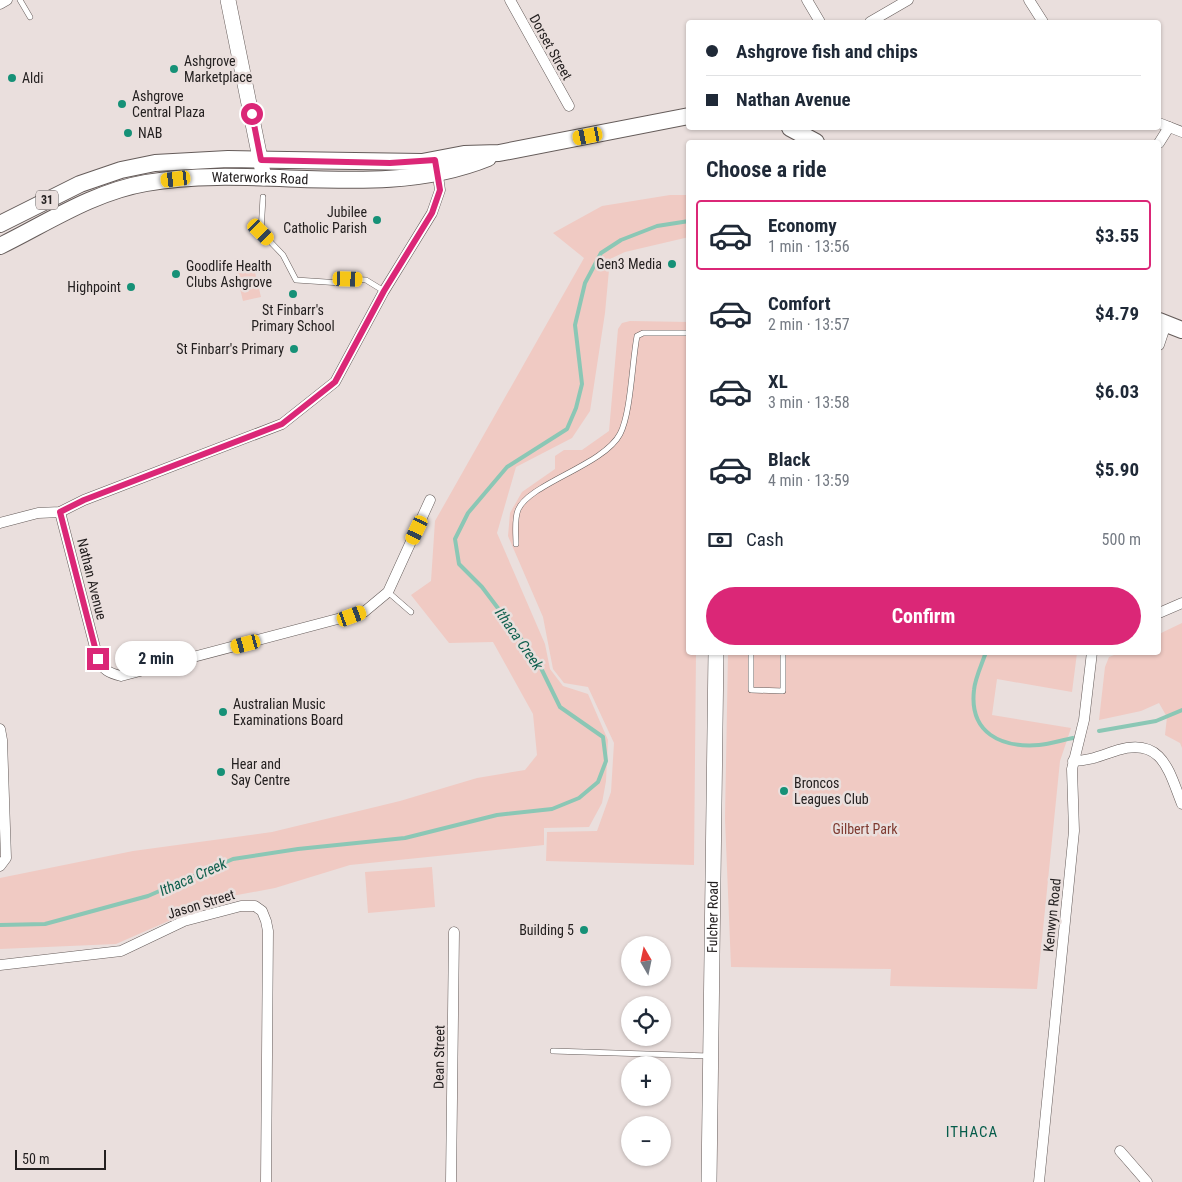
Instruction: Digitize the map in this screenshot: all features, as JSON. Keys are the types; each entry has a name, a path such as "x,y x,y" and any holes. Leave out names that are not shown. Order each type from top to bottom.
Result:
{"main road":[{"name":"Waterworks Road","path":"0,224 80,184 120,170 187,160 390,163 436,167 466,167 499,153 686,117"},
{"path":"794,130 812,140"},
{"name":"Waterworks Road","path":"0,246 93,199 130,187 176,179 391,180 436,167"},
{"path":"1163,322 1182,330"}],"street":[{"path":"0,4 7,0"},
{"path":"228,0 264,178"},
{"name":"Dorset Street","path":"510,0 568,106"},
{"path":"807,0 819,20"},
{"path":"873,20 908,0"},
{"path":"1029,0 1042,20"},
{"path":"1161,124 1182,132"},
{"path":"1161,140 1170,128"},
{"path":"0,523 38,513 60,512 84,500 282,424 335,382 384,291 432,213 439,194 436,167"},
{"name":"Nathan Avenue","path":"60,512 98,659 102,667 120,676 352,616 376,604 388,592 430,500"},
{"path":"1161,612 1182,603"},
{"name":"Fulcher Road","path":"709,1182 716,655"},
{"name":"Kenwyn Road","path":"1039,1182 1074,832 1071,781 1073,761 1084,720 1092,655"},
{"path":"0,729 6,858 0,866"},
{"path":"1073,761 1086,761 1118,750 1135,747 1156,753 1161,756 1167,766 1182,804"},
{"name":"Jason Street","path":"0,965 121,951 167,928 204,914 240,906 251,905 258,908 264,915 268,927 266,1182"},
{"name":"Dean Street","path":"451,1182 454,932"},
{"path":"1120,1151 1147,1182"}],"lane":[{"path":"20,0 30,17"},
{"path":"262,197 261,232 283,256 296,280 341,283 348,279 366,280 384,291"},
{"path":"516,544 518,510 531,496 595,458 620,434 626,414 637,336 643,334 686,333"},
{"path":"388,592 411,612"},
{"path":"751,655 751,690 783,690 783,655"},
{"path":"553,1051 712,1056"}],"green space":[{"path":"670,195 686,195 686,238 625,252 610,259 605,313 590,411 572,438 516,467 497,533 545,644 550,669 563,686 588,694 608,740 606,781 602,803 589,827 544,828 544,845 350,865 275,888 221,898 116,944 0,949 0,878 133,851 272,832 400,801 477,778 525,770 537,755 533,714 493,642 449,643 411,595 431,581 435,521 584,258 553,233 602,206"},
{"path":"253,264 261,297 243,301 235,268"},
{"path":"630,321 686,322 686,655 696,655 694,865 546,861 547,832 597,831 611,792 614,743 588,687 564,683 553,669 543,617 508,536 510,513 522,492 555,469 555,456 564,450 582,450 609,431 618,329 622,323"},
{"path":"1182,623 1182,748 1180,743 1165,735 1167,717 1159,703 1141,711 1099,720 1105,667 1109,657 1114,655 1161,655 1161,633"},
{"name":"Gilbert Park","path":"728,655 1077,655 1072,692 997,679 992,715 1071,728 1060,761 1037,989 890,986 891,969 731,967 725,819"},
{"path":"432,867 435,907 368,913 365,872"}],"waterway":[{"name":"Ithaca Creek","path":"0,925 45,924 148,896 233,859 298,849 405,838 497,815 552,809 579,798 598,782 606,761 603,737 560,707 537,660 482,587 459,564 455,539 468,513 507,467 567,429 576,408 582,384 575,325 585,283 601,253 621,240 657,226 686,221"},
{"name":"Ithaca Creek","path":"985,655 975,685 974,705 982,727 990,735 1012,744 1025,745 1047,744 1073,738"},
{"name":"Ithaca Creek","path":"1099,731 1156,721 1182,710"}],"place":[{"name":"Ashgrove Marketplace","path":"174,69"},
{"name":"Aldi","path":"12,78"},
{"name":"Ashgrove Central Plaza","path":"122,104"},
{"name":"NAB","path":"128,133"},
{"name":"Jubilee Catholic Parish","path":"377,220"},
{"name":"Gen3 Media","path":"672,264"},
{"name":"Goodlife Health Clubs Ashgrove","path":"176,274"},
{"name":"Highpoint","path":"131,287"},
{"name":"St Finbarr's Primary School","path":"293,294"},
{"name":"St Finbarr's Primary","path":"294,349"},
{"name":"Australian Music Examinations Board","path":"223,712"},
{"name":"Hear and Say Centre","path":"221,772"},
{"name":"Broncos Leagues Club","path":"784,791"},
{"name":"Building 5","path":"584,930"}],"district":[{"name":"ITHACA","path":"972,1132"}],"route":[{"path":"98,659 60,512 74,504 176,463 282,424 335,382 384,291 432,213 438,198 440,190 435,160 390,163 261,160 252,114"}]}
